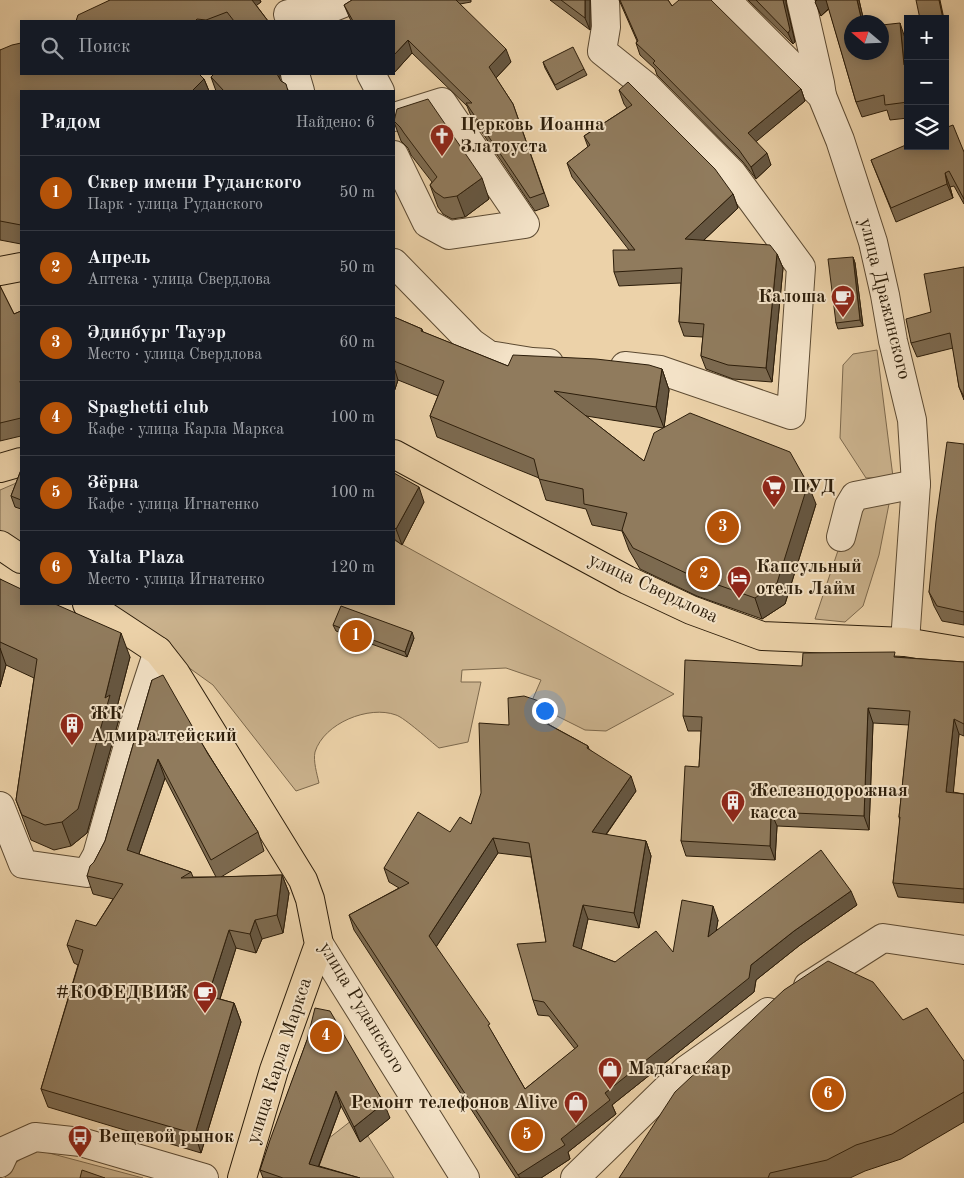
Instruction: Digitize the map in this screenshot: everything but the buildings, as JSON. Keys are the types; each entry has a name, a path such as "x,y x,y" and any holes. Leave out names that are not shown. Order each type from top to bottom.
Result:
{"main road":[{"name":"улица Свердлова","path":"395,455 627,580 691,610 762,636 905,642 964,652"},
{"path":"0,468 20,462"},
{"path":"0,545 20,559"},
{"name":"улица Руданского","path":"89,605 158,651 176,674 303,880 310,899 320,944"},
{"name":"улица Карла Маркса","path":"242,1178 274,1070 320,944"}],"street":[{"path":"605,364 660,370 791,415 801,267 732,173 647,87 602,51 606,27 606,0"},
{"name":"улица Дражинского","path":"726,0 822,96 840,140 873,242 893,341 912,420 916,484 905,642"},
{"path":"801,0 822,96"},
{"path":"285,12 341,10"},
{"path":"294,75 300,90"},
{"path":"372,75 379,90"},
{"path":"395,117 442,102 525,224 449,235 427,222 395,157"},
{"path":"395,264 472,343 489,355 532,362 577,363"},
{"path":"841,537 849,506 854,496 916,484"},
{"path":"0,806 23,864 87,873 97,856 135,722 158,651"},
{"path":"574,1178 686,1070 755,1021 883,938 964,950"},
{"name":"улица Руданского","path":"320,944 464,1178"},
{"path":"0,1163 6,1150 35,1137 81,1142 204,1178"}],"shaded area":[{"path":"877,350 893,477 866,478 840,438 843,365 853,354"},
{"path":"20,481 20,547 0,533 0,490"},
{"path":"856,497 889,504 879,555 863,606 845,622 815,619"},
{"path":"395,541 674,694 606,731 585,730 531,703 541,680 506,668 462,670 461,682 481,682 468,742 439,748 396,715 373,712 361,715 337,725 320,742 315,752 319,783 296,791 213,685 101,605 395,605"},
{"path":"356,1117 394,1178 278,1178"},
{"path":"34,1149 143,1178 5,1178 9,1168"}],"place":[{"name":"Церковь Иоанна Златоуста","path":"442,157"},
{"name":"Калоша","path":"843,318"},
{"name":"ПУД","path":"774,508"},
{"name":"Эдинбург Тауэр","path":"723,527"},
{"name":"Апрель","path":"704,574"},
{"name":"Капсульный отель Лайм","path":"739,599"},
{"name":"Сквер имени Руданского","path":"356,636"},
{"name":"ЖК Адмиралтейский","path":"72,746"},
{"name":"Железнодорожная касса","path":"733,823"},
{"name":"#КОФЕДВИЖ","path":"205,1014"},
{"name":"Spaghetti club","path":"326,1036"},
{"name":"Мадагаскар","path":"610,1090"},
{"name":"Yalta Plaza","path":"828,1094"},
{"name":"Ремонт телефонов Alive","path":"576,1124"},
{"name":"Зёрна","path":"527,1135"},
{"name":"Вещевой рынок","path":"80,1158"}]}
